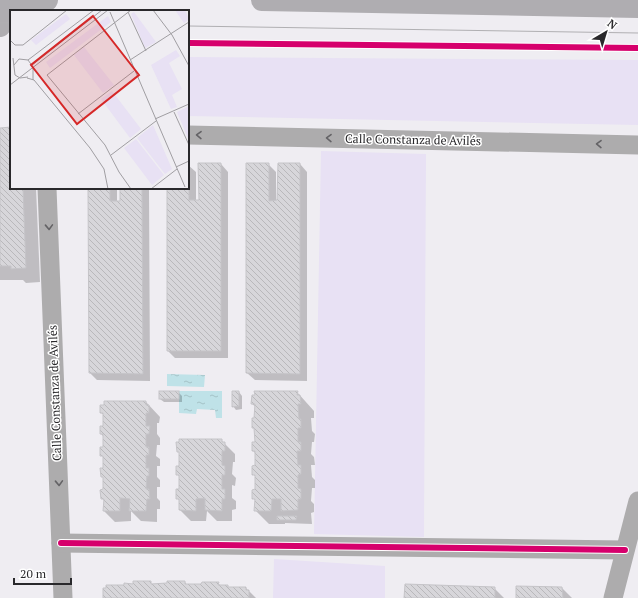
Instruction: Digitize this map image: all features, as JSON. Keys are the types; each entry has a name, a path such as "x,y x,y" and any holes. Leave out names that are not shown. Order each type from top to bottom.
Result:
{"main road":[{"path":"0,26 3,22 9,4 47,0"},
{"path":"262,0 638,7"}],"street":[{"name":"Calle Constanza de Avilés","path":"189,135 638,144"},
{"name":"Calle Constanza de Avilés","path":"47,189 63,598"},
{"path":"613,598 638,501"},
{"path":"61,543 625,550"}],"shaded area":[{"path":"189,57 638,60 638,125 189,116"},
{"path":"321,151 426,154 424,537 314,534"},
{"path":"274,559 385,566 385,598 273,598"}],"water":[{"path":"167,374 205,375 204,387 167,386"},
{"path":"179,391 222,391 222,418 216,418 215,410 197,409 196,414 179,413"}],"building":[{"path":"10,127 10,189 23,189 26,268 11,269 11,266 0,266 0,128"},
{"path":"198,163 221,163 221,351 167,351 167,189 189,189 189,200 199,200"},
{"path":"246,163 269,163 269,201 277,200 278,163 300,163 300,374 246,373"},
{"path":"88,189 110,189 110,201 120,201 120,189 142,189 143,374 89,373"},
{"path":"159,391 179,391 179,399 159,399"},
{"path":"232,391 239,391 239,406 232,407"},
{"path":"254,391 298,391 297,395 300,395 301,404 298,404 301,428 298,428 298,442 301,442 301,451 297,451 298,465 301,465 301,474 298,475 298,488 301,489 301,499 298,499 298,510 281,511 281,499 272,499 271,511 254,511 255,499 252,499 252,490 255,489 255,475 252,475 252,466 255,465 255,451 252,451 252,442 255,442 254,428 252,428 252,418 254,418 255,404 251,404 252,395 255,395"},
{"path":"104,401 146,401 146,405 149,405 149,413 146,413 146,426 150,426 149,434 146,434 146,447 149,447 149,455 146,455 146,468 149,468 149,476 147,476 146,489 149,489 150,499 147,499 146,511 129,511 130,499 120,498 120,511 103,511 104,499 101,499 100,490 103,489 103,477 101,477 100,468 103,468 103,456 100,456 100,447 103,447 103,434 100,434 100,426 103,426 103,413 100,413 100,405 104,405"},
{"path":"179,439 222,439 222,442 225,442 225,451 222,451 222,465 225,466 225,475 222,475 222,489 225,489 225,499 222,499 222,511 205,510 205,498 196,499 196,511 179,510 179,499 176,499 176,489 179,489 179,475 176,475 176,466 179,466 179,452 177,452 176,442 179,442"},
{"path":"277,516 297,516 296,520 277,520"},
{"path":"133,581 151,581 151,584 167,583 167,581 185,581 185,584 219,582 218,585 228,585 228,587 246,587 246,590 249,590 249,598 103,598 103,588 106,588 106,585 124,585 124,583 133,584"},
{"path":"405,584 495,587 495,598 404,598"},
{"path":"516,586 562,587 563,598 516,598"}],"tram line":[{"path":"0,23 10,23"},
{"path":"189,26 638,33"}],"cycle path":[{"path":"189,43 638,48"},
{"path":"61,543 625,550"}]}
